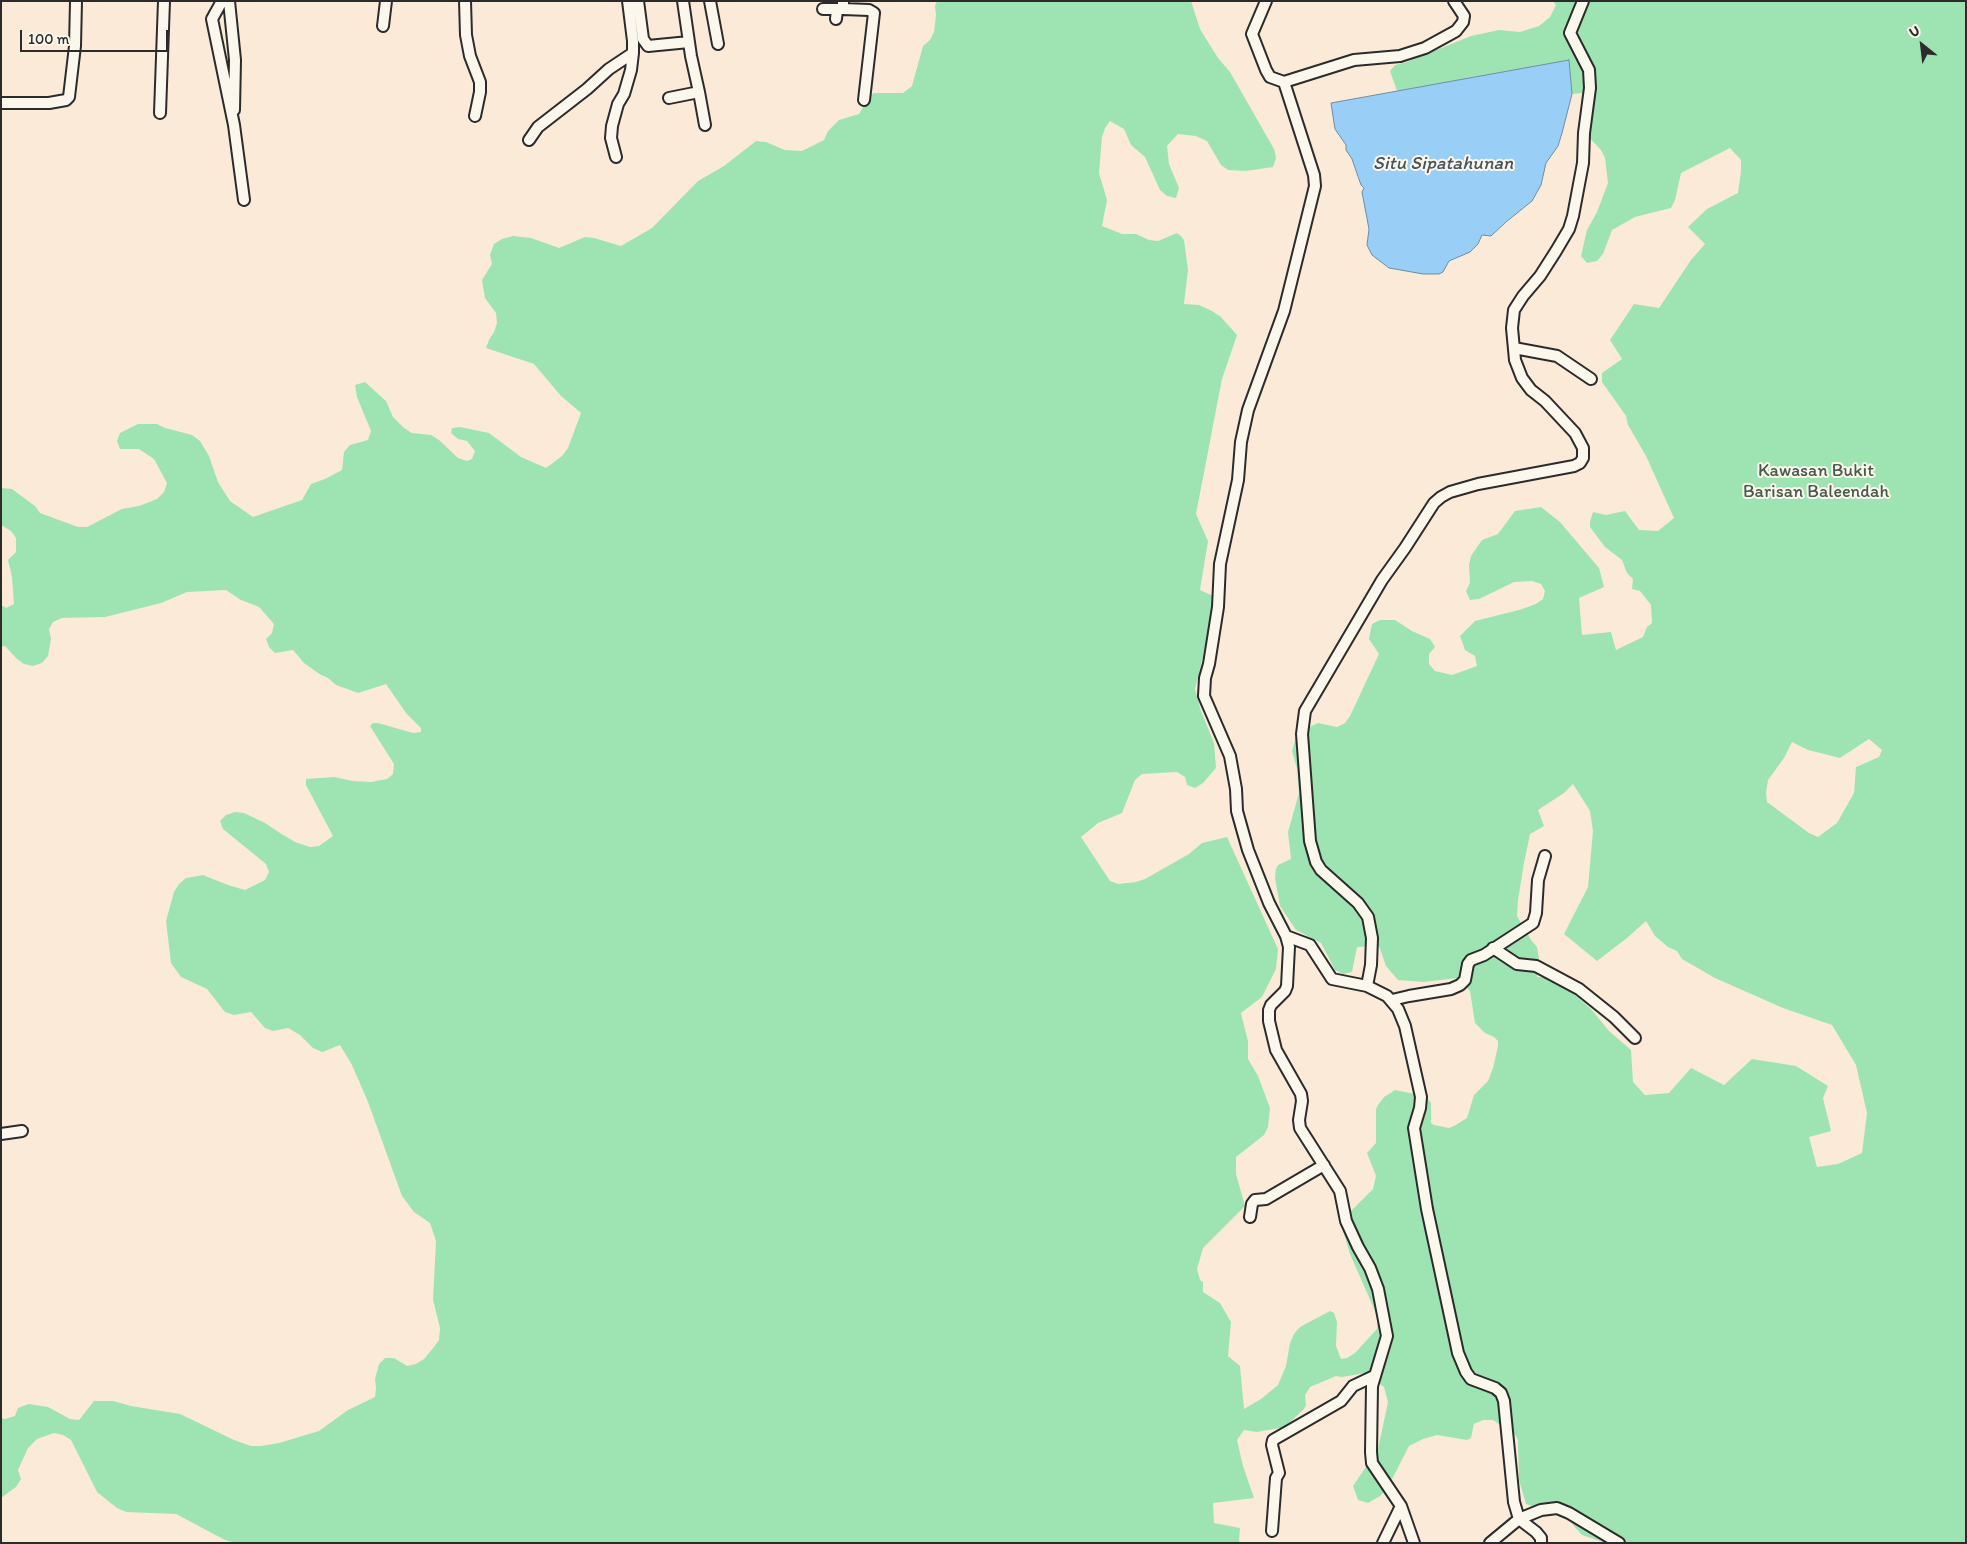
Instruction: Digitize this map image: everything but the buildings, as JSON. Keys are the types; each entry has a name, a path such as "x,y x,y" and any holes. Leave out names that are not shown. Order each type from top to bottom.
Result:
{"street":[{"path":"1,102 49,103 66,100 69,96 76,46 76,1"},
{"path":"160,113 164,1"},
{"path":"222,1 212,19 234,125 244,200"},
{"path":"229,1 235,60 234,125"},
{"path":"384,26 386,1"},
{"path":"465,1 468,47 480,82 475,116"},
{"path":"616,157 611,138 612,126 631,70 633,40 628,1"},
{"path":"638,1 643,39 648,46 688,42"},
{"path":"683,1 688,42 706,125"},
{"path":"710,1 718,44"},
{"path":"1266,1 1252,34 1270,77 1284,82 1354,60 1400,56 1425,48 1456,31 1464,22 1464,16 1454,1"},
{"path":"1367,986 1371,965 1372,938 1368,917 1358,903 1321,870 1310,840 1302,734 1305,711 1382,580 1434,503 1450,492 1478,484 1574,466 1583,458 1583,448 1575,434 1522,378 1515,360 1512,328 1514,310 1522,296 1540,276 1556,251 1569,230 1573,216 1583,164 1584,133 1590,88 1589,70 1570,33 1583,1"},
{"path":"823,9 869,10 874,12 864,100"},
{"path":"529,140 538,127 632,53"},
{"path":"1284,82 1314,175 1314,186 1310,212 1284,311 1248,410 1242,434 1238,480 1220,564 1218,608 1205,678 1204,696 1230,756 1236,789 1237,811 1248,850 1269,903 1286,936 1290,953 1287,986 1281,996 1271,1004 1269,1010 1269,1021 1278,1054 1301,1094 1300,1128 1340,1191 1346,1221 1355,1242 1370,1268 1378,1289 1387,1336 1374,1376 1372,1463 1401,1506 1414,1543"},
{"path":"669,98 699,92"},
{"path":"1514,348 1557,356 1591,379"},
{"path":"1392,1000 1452,989 1463,983 1471,960 1494,948 1526,928 1535,920 1538,880 1545,856"},
{"path":"1286,936 1310,945 1332,979 1367,986 1392,1000 1398,1009 1409,1040 1412,1064 1419,1090 1420,1108 1414,1128 1427,1209 1458,1353 1471,1379 1495,1388 1501,1394 1504,1401 1514,1502 1518,1519 1536,1532 1541,1538 1541,1543"},
{"path":"1494,948 1517,964 1536,966 1579,989 1635,1038"},
{"path":"1,1134 22,1131"},
{"path":"1250,1217 1252,1204 1255,1200 1266,1199 1324,1166"},
{"path":"1272,1531 1276,1478 1280,1476 1272,1445 1273,1440 1341,1401 1353,1386 1374,1376"},
{"path":"1383,1543 1401,1506"},
{"path":"1490,1543 1518,1519 1541,1510 1557,1508 1570,1512 1619,1543"}],"green space":[{"name":"Kawasan Bukit Barisan Baleendah","path":"937,1 1191,1 1200,29 1218,58 1230,72 1274,149 1276,158 1273,167 1246,171 1228,170 1221,165 1207,141 1196,136 1178,134 1167,146 1169,164 1179,188 1176,198 1167,196 1160,190 1145,157 1131,145 1124,129 1110,121 1102,137 1099,173 1107,200 1102,226 1122,234 1136,234 1149,240 1158,241 1177,233 1181,236 1184,240 1188,270 1184,304 1199,305 1212,311 1221,317 1237,335 1222,379 1196,514 1208,541 1200,590 1213,596 1213,617 1195,689 1201,711 1214,743 1216,768 1203,783 1195,788 1187,785 1185,777 1177,772 1142,774 1135,780 1122,813 1098,823 1081,837 1110,881 1118,884 1145,879 1189,854 1202,843 1227,837 1278,949 1276,969 1262,997 1241,1013 1248,1041 1248,1059 1258,1076 1270,1108 1268,1127 1264,1135 1236,1157 1236,1174 1245,1206 1203,1248 1197,1269 1200,1280 1203,1282 1203,1292 1220,1303 1231,1322 1228,1356 1240,1366 1244,1409 1261,1399 1278,1385 1286,1366 1290,1343 1300,1327 1330,1311 1334,1313 1337,1322 1336,1346 1341,1359 1355,1353 1377,1329 1378,1318 1350,1254 1342,1227 1344,1218 1373,1189 1376,1176 1367,1153 1376,1143 1376,1109 1378,1105 1384,1097 1395,1090 1425,1096 1431,1103 1431,1123 1449,1128 1454,1126 1467,1118 1474,1095 1488,1081 1498,1046 1498,1041 1494,1037 1485,1033 1475,1023 1470,991 1458,978 1424,982 1398,980 1386,966 1379,946 1357,947 1352,972 1343,974 1335,970 1321,943 1296,930 1280,906 1275,878 1276,869 1278,865 1291,859 1288,832 1299,793 1297,769 1292,751 1297,733 1318,723 1337,727 1345,723 1350,716 1379,654 1369,639 1372,624 1380,620 1395,620 1412,631 1430,639 1435,647 1429,654 1429,664 1435,671 1452,675 1477,666 1475,656 1465,650 1460,636 1475,621 1519,610 1536,604 1543,599 1545,591 1541,584 1532,581 1514,582 1479,599 1470,600 1466,591 1470,583 1469,565 1471,556 1482,540 1498,534 1515,511 1541,507 1560,522 1599,568 1604,587 1579,598 1582,635 1611,632 1616,650 1643,637 1647,627 1652,623 1651,605 1640,591 1632,589 1633,579 1627,573 1622,560 1605,547 1590,527 1590,522 1593,512 1606,515 1625,511 1639,530 1658,531 1674,518 1646,456 1628,425 1626,416 1602,382 1602,373 1622,359 1610,340 1634,304 1659,308 1691,260 1705,244 1688,227 1707,209 1738,193 1741,171 1741,160 1730,148 1681,173 1675,200 1671,208 1635,217 1612,230 1603,254 1597,261 1587,263 1581,256 1587,230 1597,212 1608,183 1605,158 1601,150 1586,134 1593,113 1593,92 1572,94 1569,60 1397,91 1390,71 1395,65 1471,36 1499,30 1520,32 1539,26 1550,17 1556,5 1553,1 1966,1 1966,1543 1606,1543 1582,1535 1567,1518 1526,1504 1519,1480 1518,1440 1516,1436 1493,1420 1483,1420 1474,1424 1471,1438 1467,1440 1437,1435 1409,1446 1387,1489 1368,1503 1358,1500 1353,1486 1378,1449 1388,1402 1384,1387 1365,1373 1342,1377 1336,1376 1310,1387 1305,1395 1306,1405 1304,1409 1285,1427 1257,1432 1244,1430 1237,1440 1243,1466 1254,1498 1213,1503 1214,1523 1240,1528 1240,1543 236,1543 225,1540 176,1514 126,1512 117,1508 97,1492 71,1440 63,1435 54,1433 37,1439 28,1448 18,1470 21,1479 16,1487 1,1498 1,1418 5,1419 15,1416 18,1408 29,1404 48,1407 70,1419 79,1420 94,1401 113,1401 180,1414 234,1440 251,1446 279,1443 319,1431 348,1410 375,1397 375,1379 379,1364 385,1358 394,1358 407,1366 416,1364 424,1359 439,1340 440,1328 433,1300 436,1241 430,1223 414,1212 402,1196 368,1102 352,1065 340,1045 322,1052 313,1048 300,1035 288,1028 273,1031 265,1028 251,1012 234,1015 225,1012 207,989 181,977 171,963 166,921 174,892 186,878 203,875 245,890 265,880 269,872 266,864 223,829 220,821 226,815 235,812 244,813 265,823 295,842 310,847 319,846 333,836 306,785 306,779 334,777 371,782 387,779 393,774 394,764 370,726 373,723 378,723 413,733 421,732 421,728 406,713 386,684 358,693 336,685 304,663 293,650 275,653 269,647 266,639 272,633 274,624 259,607 241,600 226,590 187,592 161,603 105,617 62,618 53,622 49,629 51,639 48,656 42,663 33,666 24,664 5,646 1,647 1,605 6,608 14,604 12,577 8,560 16,552 16,538 11,531 1,525 1,488 12,489 35,506 40,513 78,527 87,527 122,509 139,506 157,499 164,492 167,483 154,459 139,449 120,449 117,441 120,433 138,424 157,424 192,435 200,441 209,456 218,482 230,501 253,517 302,500 311,484 342,470 344,452 350,445 368,440 371,431 357,397 355,385 365,382 386,401 393,417 404,428 412,433 431,435 458,458 467,461 472,459 475,451 467,441 458,439 451,433 452,428 460,427 489,433 521,457 546,468 562,456 568,448 581,413 561,396 534,364 486,348 497,323 496,313 485,298 482,280 492,264 490,255 494,244 502,239 513,236 531,238 559,248 585,237 621,246 652,228 698,181 724,166 756,141 766,142 785,150 802,151 824,140 828,131 839,120 859,114 871,94 903,93 912,86 923,46 930,40 934,32 935,6","holes":["1869,739 1882,750 1879,757 1856,767 1854,793 1837,823 1818,837 1809,833 1767,802 1768,780 1784,758 1792,742 1808,750 1840,758","1573,784 1590,811 1593,831 1588,887 1564,934 1597,961 1646,921 1655,936 1668,947 1677,951 1682,959 1715,978 1783,1008 1832,1025 1856,1065 1867,1113 1862,1153 1838,1164 1817,1167 1809,1137 1831,1131 1823,1098 1828,1086 1796,1066 1752,1059 1724,1085 1691,1068 1669,1093 1645,1095 1633,1082 1631,1050 1609,1031 1591,1009 1575,995 1550,977 1537,977 1539,959 1537,947 1517,916 1524,863 1530,834 1544,826 1538,810 1564,793"]}],"water":[{"name":"Situ Sipatahunan","path":"1569,60 1572,94 1562,133 1558,146 1546,163 1541,185 1532,201 1491,236 1482,235 1478,244 1470,252 1449,261 1443,272 1439,274 1423,274 1389,268 1372,255 1367,245 1369,229 1362,192 1364,188 1361,185 1352,159 1346,150 1346,145 1335,129 1331,103"}]}
